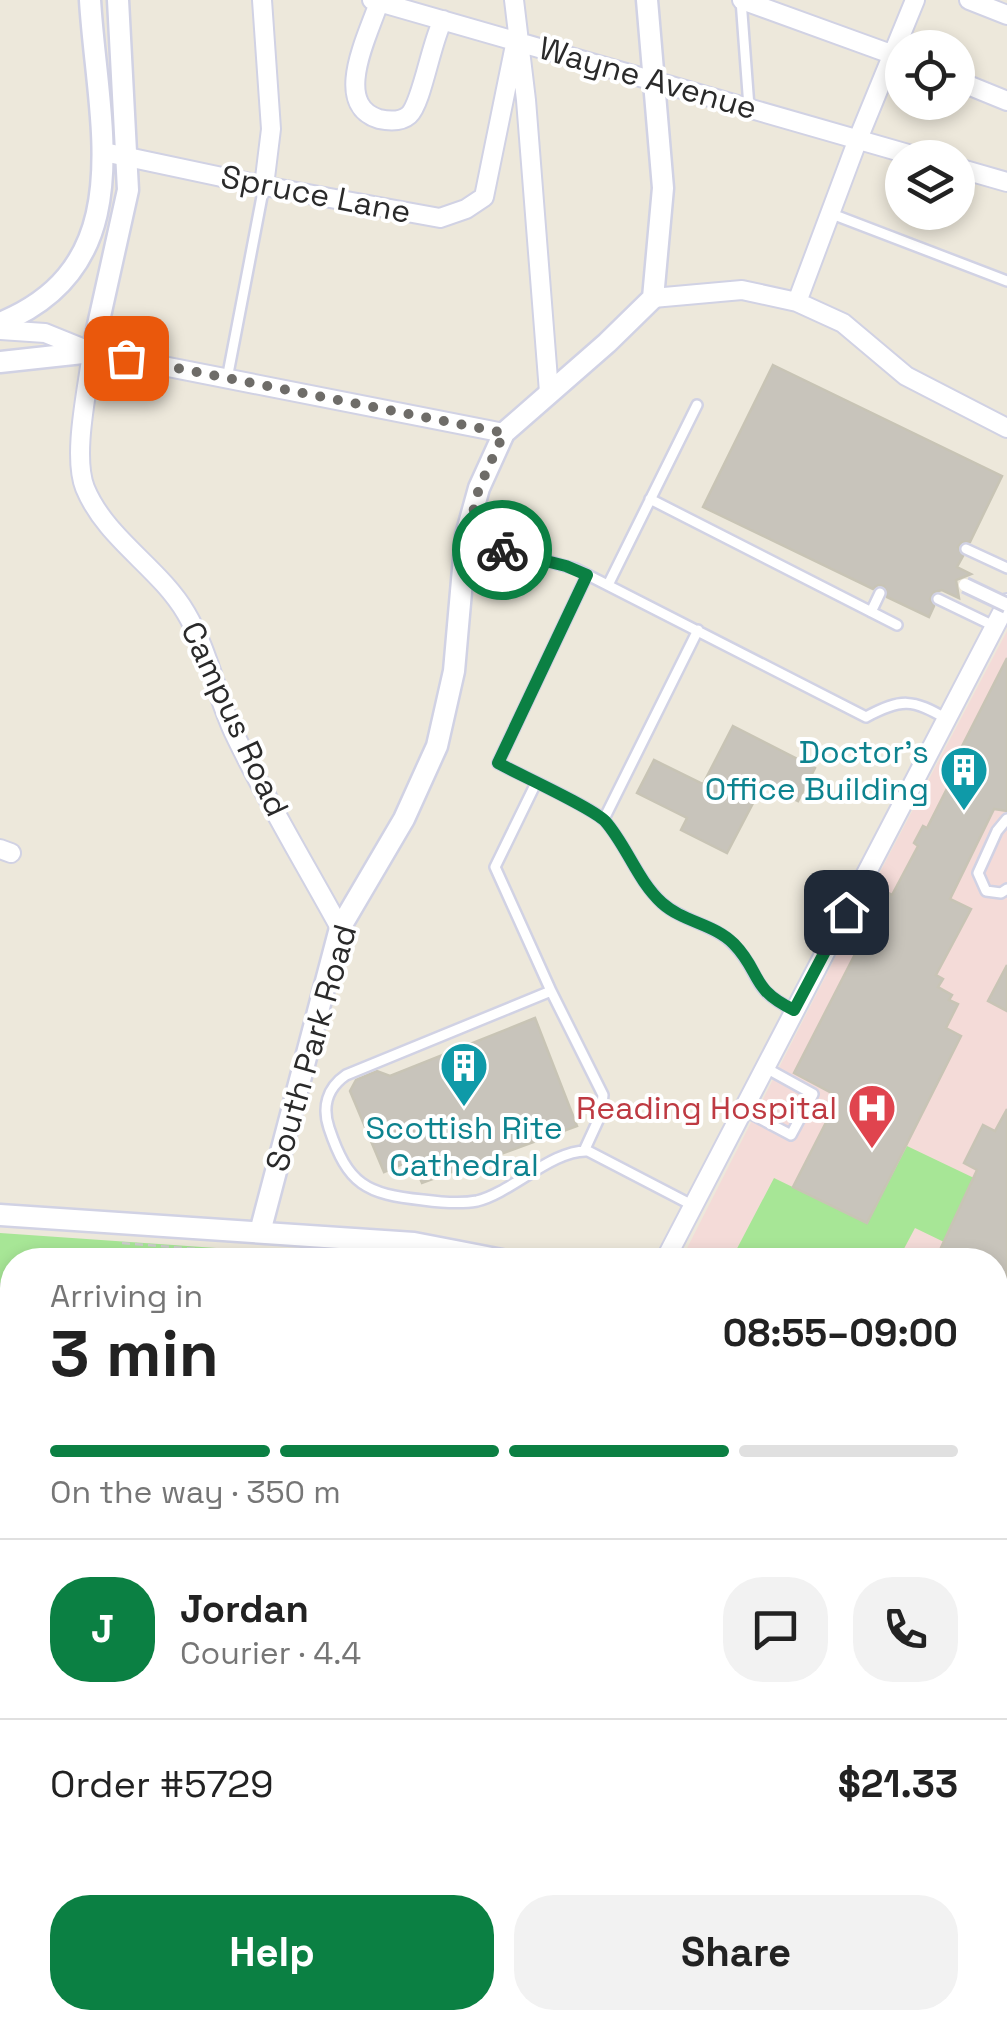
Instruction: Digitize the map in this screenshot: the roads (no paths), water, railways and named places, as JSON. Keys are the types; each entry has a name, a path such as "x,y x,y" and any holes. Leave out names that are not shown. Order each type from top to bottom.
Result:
{"street":[{"path":"0,327 56,291 86,248 102,198 104,152 90,0"},
{"path":"92,352 128,190 118,0"},
{"path":"262,0 271,129 264,186"},
{"name":"Spruce Lane","path":"514,0 526,100 549,392"},
{"path":"646,0 662,188 652,298 742,290 797,302 852,329 885,362 906,376 1007,428"},
{"path":"742,0 885,52"},
{"path":"905,30 915,0"},
{"path":"969,0 1007,15"},
{"path":"376,1 353,90 359,107 376,118 398,120 408,116 443,20"},
{"name":"Wayne Avenue","path":"376,1 885,147"},
{"name":"Spruce Lane","path":"104,152 440,218 484,198 516,40"},
{"path":"797,302 858,139 885,82"},
{"path":"975,88 1007,101"},
{"path":"975,173 1007,182"},
{"name":"South Park Road","path":"260,1232 340,928 404,819 437,746 454,671 465,545 479,488 504,433 652,298"},
{"path":"0,327 45,333 92,352 504,433"},
{"path":"0,362 92,352"},
{"name":"Campus Road","path":"92,352 81,458 85,487 119,537 162,580 186,611 236,737 340,928"},
{"path":"671,1248 1007,604 965,585"},
{"path":"0,1215 414,1243 440,1248"}],"lane":[{"path":"742,0 749,107"},
{"path":"227,379 264,186"},
{"path":"832,214 1007,282"},
{"path":"93,229 119,238"},
{"path":"608,584 697,405"},
{"path":"650,499 897,625"},
{"path":"465,545 536,558 608,584 866,717 906,702 947,718"},
{"path":"966,549 1007,568"},
{"path":"587,575 498,763 604,819 639,875 663,904 736,946 765,994 794,1010"},
{"path":"871,612 880,593"},
{"path":"938,599 996,626"},
{"path":"604,819 698,630"},
{"path":"536,783 495,867 603,1095 601,1114 584,1151"},
{"path":"1007,819 978,872 986,891 992,894 1007,890"},
{"path":"551,992 346,1075 331,1090 325,1110 346,1170 372,1192 477,1201 560,1158 584,1151 692,1205"},
{"path":"742,1109 792,1134 806,1108 813,1094 764,1067"}],"place":[{"name":"Doctor's Office Building","path":"964,812"},
{"name":"Scottish Rite Cathedral","path":"464,1108"},
{"name":"Reading Hospital","path":"872,1150"}]}
